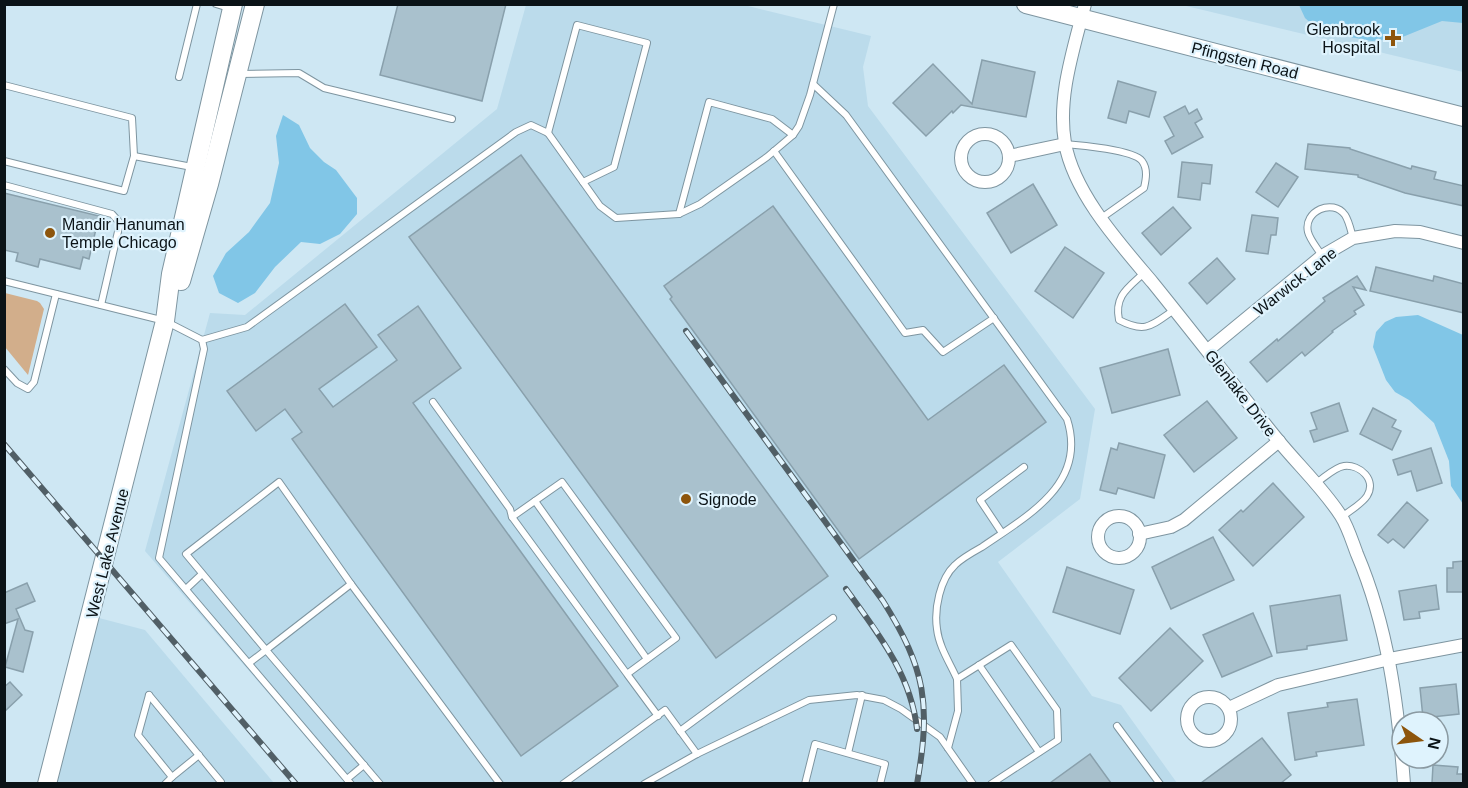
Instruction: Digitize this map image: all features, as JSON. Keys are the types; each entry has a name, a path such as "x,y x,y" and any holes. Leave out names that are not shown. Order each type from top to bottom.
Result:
{"street":[{"name":"West Lake Avenue","path":"165,321 183,277 255,4"},
{"name":"Pfingsten Road","path":"1026,4 1083,11 1464,117"},
{"name":"West Lake Avenue","path":"47,783 165,321 171,274 218,74 227,6"},
{"name":"Glenlake Drive","path":"1083,11 1066,87 1063,120 1065,144 1076,176 1100,219 1208,350 1279,441 1316,483 1342,518 1370,583 1390,659 1404,783"},
{"path":"1009,156 1065,144"},
{"name":"Warwick Lane","path":"1208,350 1322,256 1353,238 1395,231 1420,232 1464,243"},
{"path":"1139,534 1171,527 1184,520 1279,441"},
{"path":"1229,708 1278,685 1390,659 1464,645"}],"lane":[{"path":"178,77 197,4"},
{"path":"4,281 165,321 202,340 246,327 516,132 531,125 548,134 600,206 616,218 679,214 700,204 793,135 799,126 813,84 834,4"},
{"path":"548,134 578,25 647,43 614,167 583,182"},
{"path":"218,74 299,74 324,88 452,118"},
{"path":"813,84 846,114 1066,419 1072,435 1072,457 1063,479 1036,511 954,565 942,584 936,628 957,679 958,711 948,748"},
{"path":"4,86 132,118 134,156 124,191 4,161"},
{"path":"679,214 709,102 772,119 793,135"},
{"path":"1065,144 1086,145 1136,156 1143,162 1147,175 1144,188 1100,219"},
{"path":"774,150 905,333 923,330 943,352 994,318"},
{"path":"134,156 196,167"},
{"path":"4,185 112,214 120,223 101,305"},
{"path":"1322,256 1308,233 1307,223 1313,213 1323,207 1337,208 1346,215 1353,238"},
{"path":"1144,273 1122,294 1116,307 1119,320 1131,327 1149,327 1174,310"},
{"path":"4,369 17,383 28,389 34,382 56,294"},
{"path":"202,340 204,350 159,558 349,781 364,765"},
{"path":"433,402 510,509 513,517 658,716"},
{"path":"1316,483 1342,466 1354,467 1365,472 1370,484 1367,496 1342,518"},
{"path":"1002,533 980,500 1024,467"},
{"path":"380,783 186,554 279,482 351,585 500,783"},
{"path":"513,517 562,482 676,638 627,674"},
{"path":"535,501 647,659"},
{"path":"186,589 202,574"},
{"path":"249,663 351,585"},
{"path":"680,731 833,618"},
{"path":"957,679 1011,645 1057,710 1058,740 991,783"},
{"path":"979,665 1039,752"},
{"path":"172,777 138,735 149,695 220,783"},
{"path":"848,753 862,695"},
{"path":"644,783 697,754 809,700 862,695 884,700 902,709 940,737 973,783"},
{"path":"563,783 665,710 697,754"},
{"path":"1117,726 1160,783"},
{"path":"805,783 815,744 885,764 880,783"},
{"path":"165,783 199,755"}],"shaded area":[{"path":"526,5 744,5 871,36 863,67 868,106 1095,409 1080,499 998,562 1092,696 1121,705 1177,783 346,783 145,551 210,313 245,315 497,109"},
{"name":"Glenbrook Hospital","path":"1182,5 1463,5 1463,72"},
{"path":"5,293 37,301 44,309 28,375 5,347"},
{"path":"99,618 145,630 274,783 56,784"}],"water":[{"path":"1299,5 1463,5 1463,23 1442,21 1400,38 1372,41 1328,33 1305,18"},
{"path":"283,115 299,125 310,148 336,170 357,198 357,214 340,234 320,244 301,242 275,267 255,293 238,303 219,293 213,276 226,253 249,232 270,203 279,163 276,136"},
{"path":"1418,315 1463,335 1463,504 1451,486 1449,461 1434,423 1409,400 1395,392 1386,380 1373,347 1376,332 1385,322 1396,317"}],"building":[{"path":"398,4 506,4 482,101 380,75"},
{"path":"982,60 1035,72 1026,117 961,105 926,136 893,103 933,64 972,104"},
{"path":"1118,81 1156,92 1149,117 1129,111 1126,123 1108,118"},
{"path":"1185,106 1189,114 1197,109 1202,119 1195,123 1203,137 1172,154 1165,141 1174,136 1164,117"},
{"path":"1308,144 1350,148 1411,169 1412,166 1436,172 1434,179 1464,186 1464,206 1405,193 1358,177 1358,175 1305,169"},
{"path":"521,155 828,576 716,658 409,237"},
{"path":"1182,162 1212,165 1210,184 1202,183 1200,200 1178,197"},
{"path":"1276,163 1298,177 1278,207 1256,192"},
{"path":"1033,184 1057,225 1011,253 987,213"},
{"name":"Mandir Hanuman Temple Chicago","path":"4,193 99,216 89,259 83,257 80,269 40,259 38,267 16,261 18,253 4,250"},
{"path":"773,206 928,420 1004,365 1046,422 859,559 670,299 672,297 664,286"},
{"path":"1173,207 1191,228 1161,255 1142,233"},
{"path":"1252,215 1278,218 1276,235 1271,235 1268,254 1246,251"},
{"path":"1065,247 1104,273 1073,318 1035,291"},
{"path":"1217,258 1235,279 1207,304 1189,283"},
{"path":"1376,267 1433,281 1434,276 1464,284 1464,313 1370,291"},
{"path":"1357,276 1366,290 1353,287 1364,305 1354,311 1356,314 1332,331 1305,356 1302,352 1267,382 1250,362 1325,301 1323,298"},
{"path":"345,304 377,347 319,389 333,407 397,360 378,335 418,306 461,368 413,403 618,686 521,756 292,439 302,432 285,409 256,431 227,391"},
{"path":"1168,349 1180,395 1112,413 1100,368"},
{"path":"1207,401 1237,438 1194,472 1164,435"},
{"path":"1339,403 1348,431 1314,442 1310,431 1317,429 1311,413"},
{"path":"1373,408 1396,420 1392,427 1401,431 1392,450 1360,434"},
{"path":"1119,443 1165,455 1154,498 1118,488 1116,494 1100,490 1111,448 1117,450"},
{"path":"1431,448 1442,483 1417,491 1411,471 1398,475 1393,460"},
{"path":"1273,483 1304,517 1253,566 1219,530 1241,510 1243,512"},
{"path":"1407,502 1428,520 1404,548 1393,539 1388,543 1378,535"},
{"path":"1213,537 1234,580 1171,609 1152,567"},
{"path":"1464,561 1464,592 1447,592 1447,568 1453,568 1453,562"},
{"path":"1067,567 1134,590 1120,634 1053,612"},
{"path":"27,583 35,601 16,609 25,630 33,632 23,672 5,667 18,619 4,624 4,593"},
{"path":"1436,585 1439,609 1419,612 1420,618 1404,620 1399,591"},
{"path":"1340,595 1347,640 1277,653 1270,606"},
{"path":"1253,613 1272,656 1222,677 1203,635"},
{"path":"1170,628 1203,661 1151,711 1119,678"},
{"path":"10,682 22,695 4,712 4,687"},
{"path":"1456,684 1459,714 1450,715 1450,710 1422,710 1420,688"},
{"path":"1357,699 1364,745 1316,752 1317,756 1295,760 1288,713 1328,707 1327,703"},
{"path":"1262,738 1291,775 1281,783 1201,783"},
{"path":"1090,754 1111,783 1050,783"},
{"path":"1450,766 1458,767 1457,774 1464,774 1464,783 1432,783 1433,770 1450,770"}],"railway":[{"path":"686,331 883,601 897,625 916,668 924,709 924,731 917,784"},
{"path":"4,444 296,784"},
{"path":"846,589 891,654 908,690 917,729"}],"place":[{"name":"Glenbrook Hospital","path":"1393,38"},
{"name":"Mandir Hanuman Temple Chicago","path":"50,233"},
{"name":"Signode","path":"686,499"}]}
